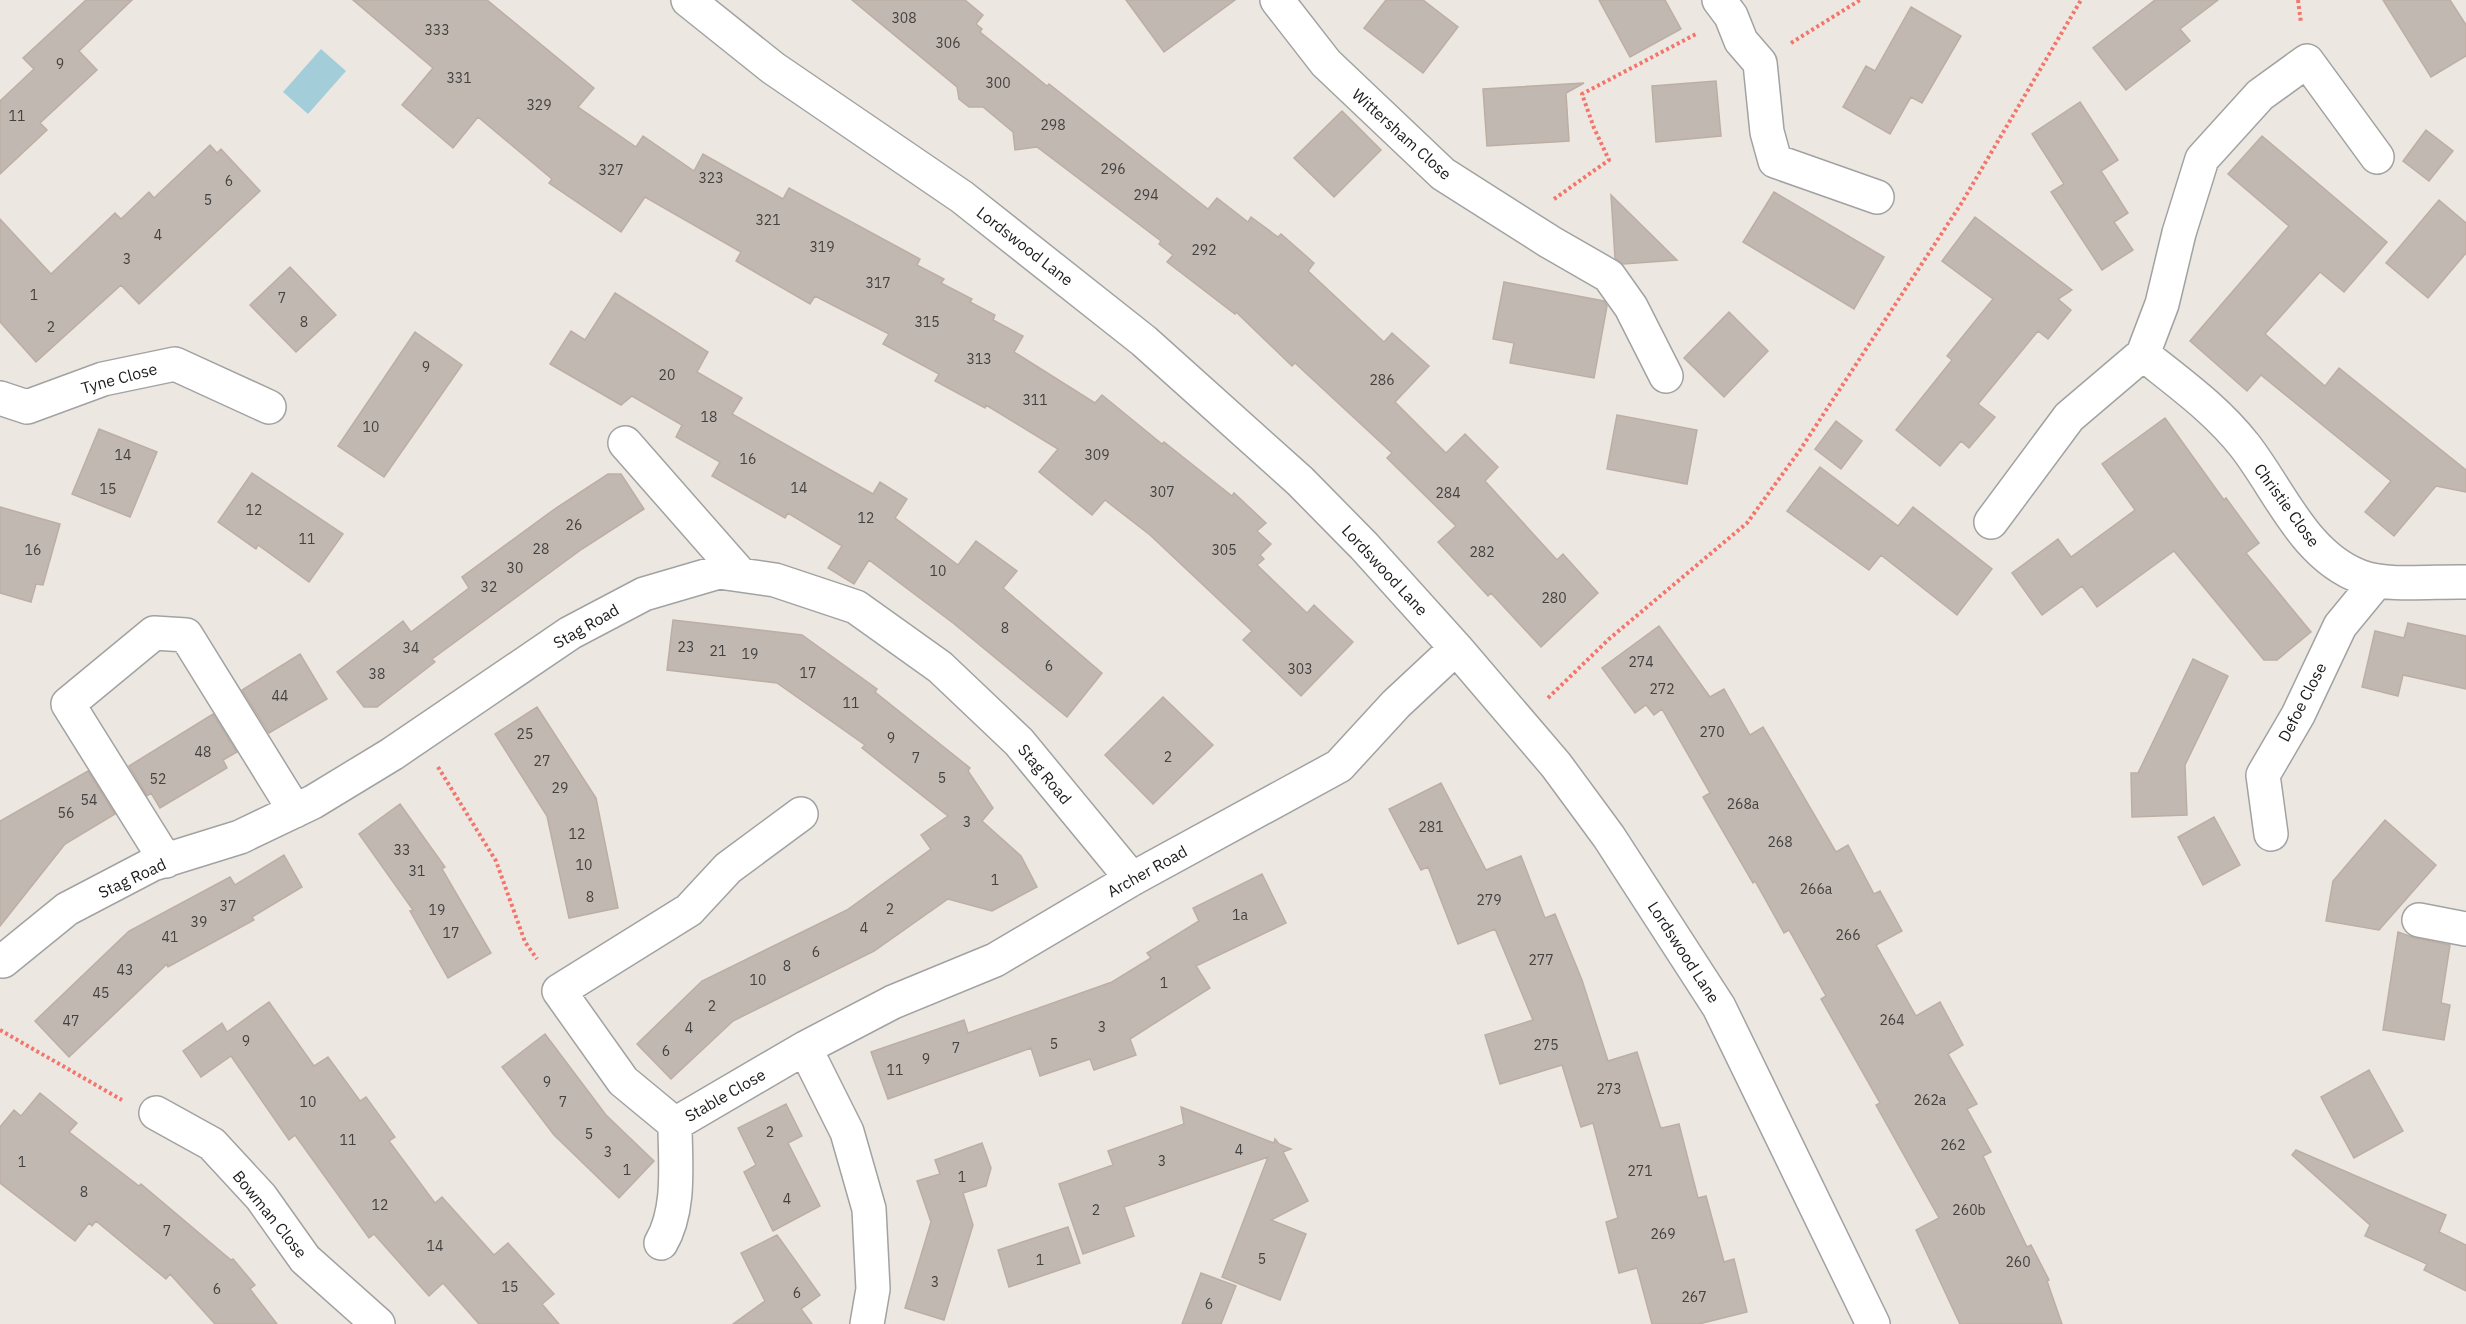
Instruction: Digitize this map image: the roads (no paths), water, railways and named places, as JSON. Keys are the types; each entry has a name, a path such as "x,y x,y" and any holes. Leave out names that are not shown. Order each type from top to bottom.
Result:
{"street":[{"name":"Lordswood Lane","path":"687,0 773,68 962,197 1144,341 1247,431 1316,496 1456,648 1556,765 1610,837 1719,1007 1873,1324"},
{"name":"Wittersham Close","path":"1277,0 1326,63 1443,174 1609,276 1631,307 1666,376"},
{"path":"1725,8 1741,41 1760,63 1767,132 1775,161 1877,197"},
{"path":"1991,522 2069,417 2143,354 2162,304 2202,159 2260,95 2307,61 2377,157"},
{"name":"Christie Close","path":"2143,354 2213,409 2245,446 2295,520 2322,554 2350,572 2377,581 2466,582"},
{"name":"Tyne Close","path":"0,398 27,407 103,379 175,364 269,407"},
{"path":"625,443 741,575"},
{"name":"Stag Road","path":"1,965 67,909 153,864 240,837 295,811 353,778 570,633 644,594 719,572 775,580 856,607 940,667 1019,742 1132,879"},
{"name":"Defoe Close","path":"2271,834 2263,775 2298,715 2340,626 2377,581"},
{"path":"166,861 68,704 154,633 186,635 295,811"},
{"name":"Archer Road","path":"805,1048 893,1002 995,960 1132,879 1339,766 1396,704 1456,648"},
{"name":"Stable Close","path":"801,814 728,868 689,910 559,991 623,1081 675,1124 805,1048"},
{"path":"2419,920 2466,929"},
{"path":"805,1048 847,1132 869,1209 873,1289 867,1324"},
{"name":"Bowman Close","path":"156,1113 212,1144 261,1197 305,1259 378,1324"},
{"path":"661,1243 669,1230 675,1185 675,1124"}],"water":[{"path":"321,49 346,71 308,114 283,92"}]}
